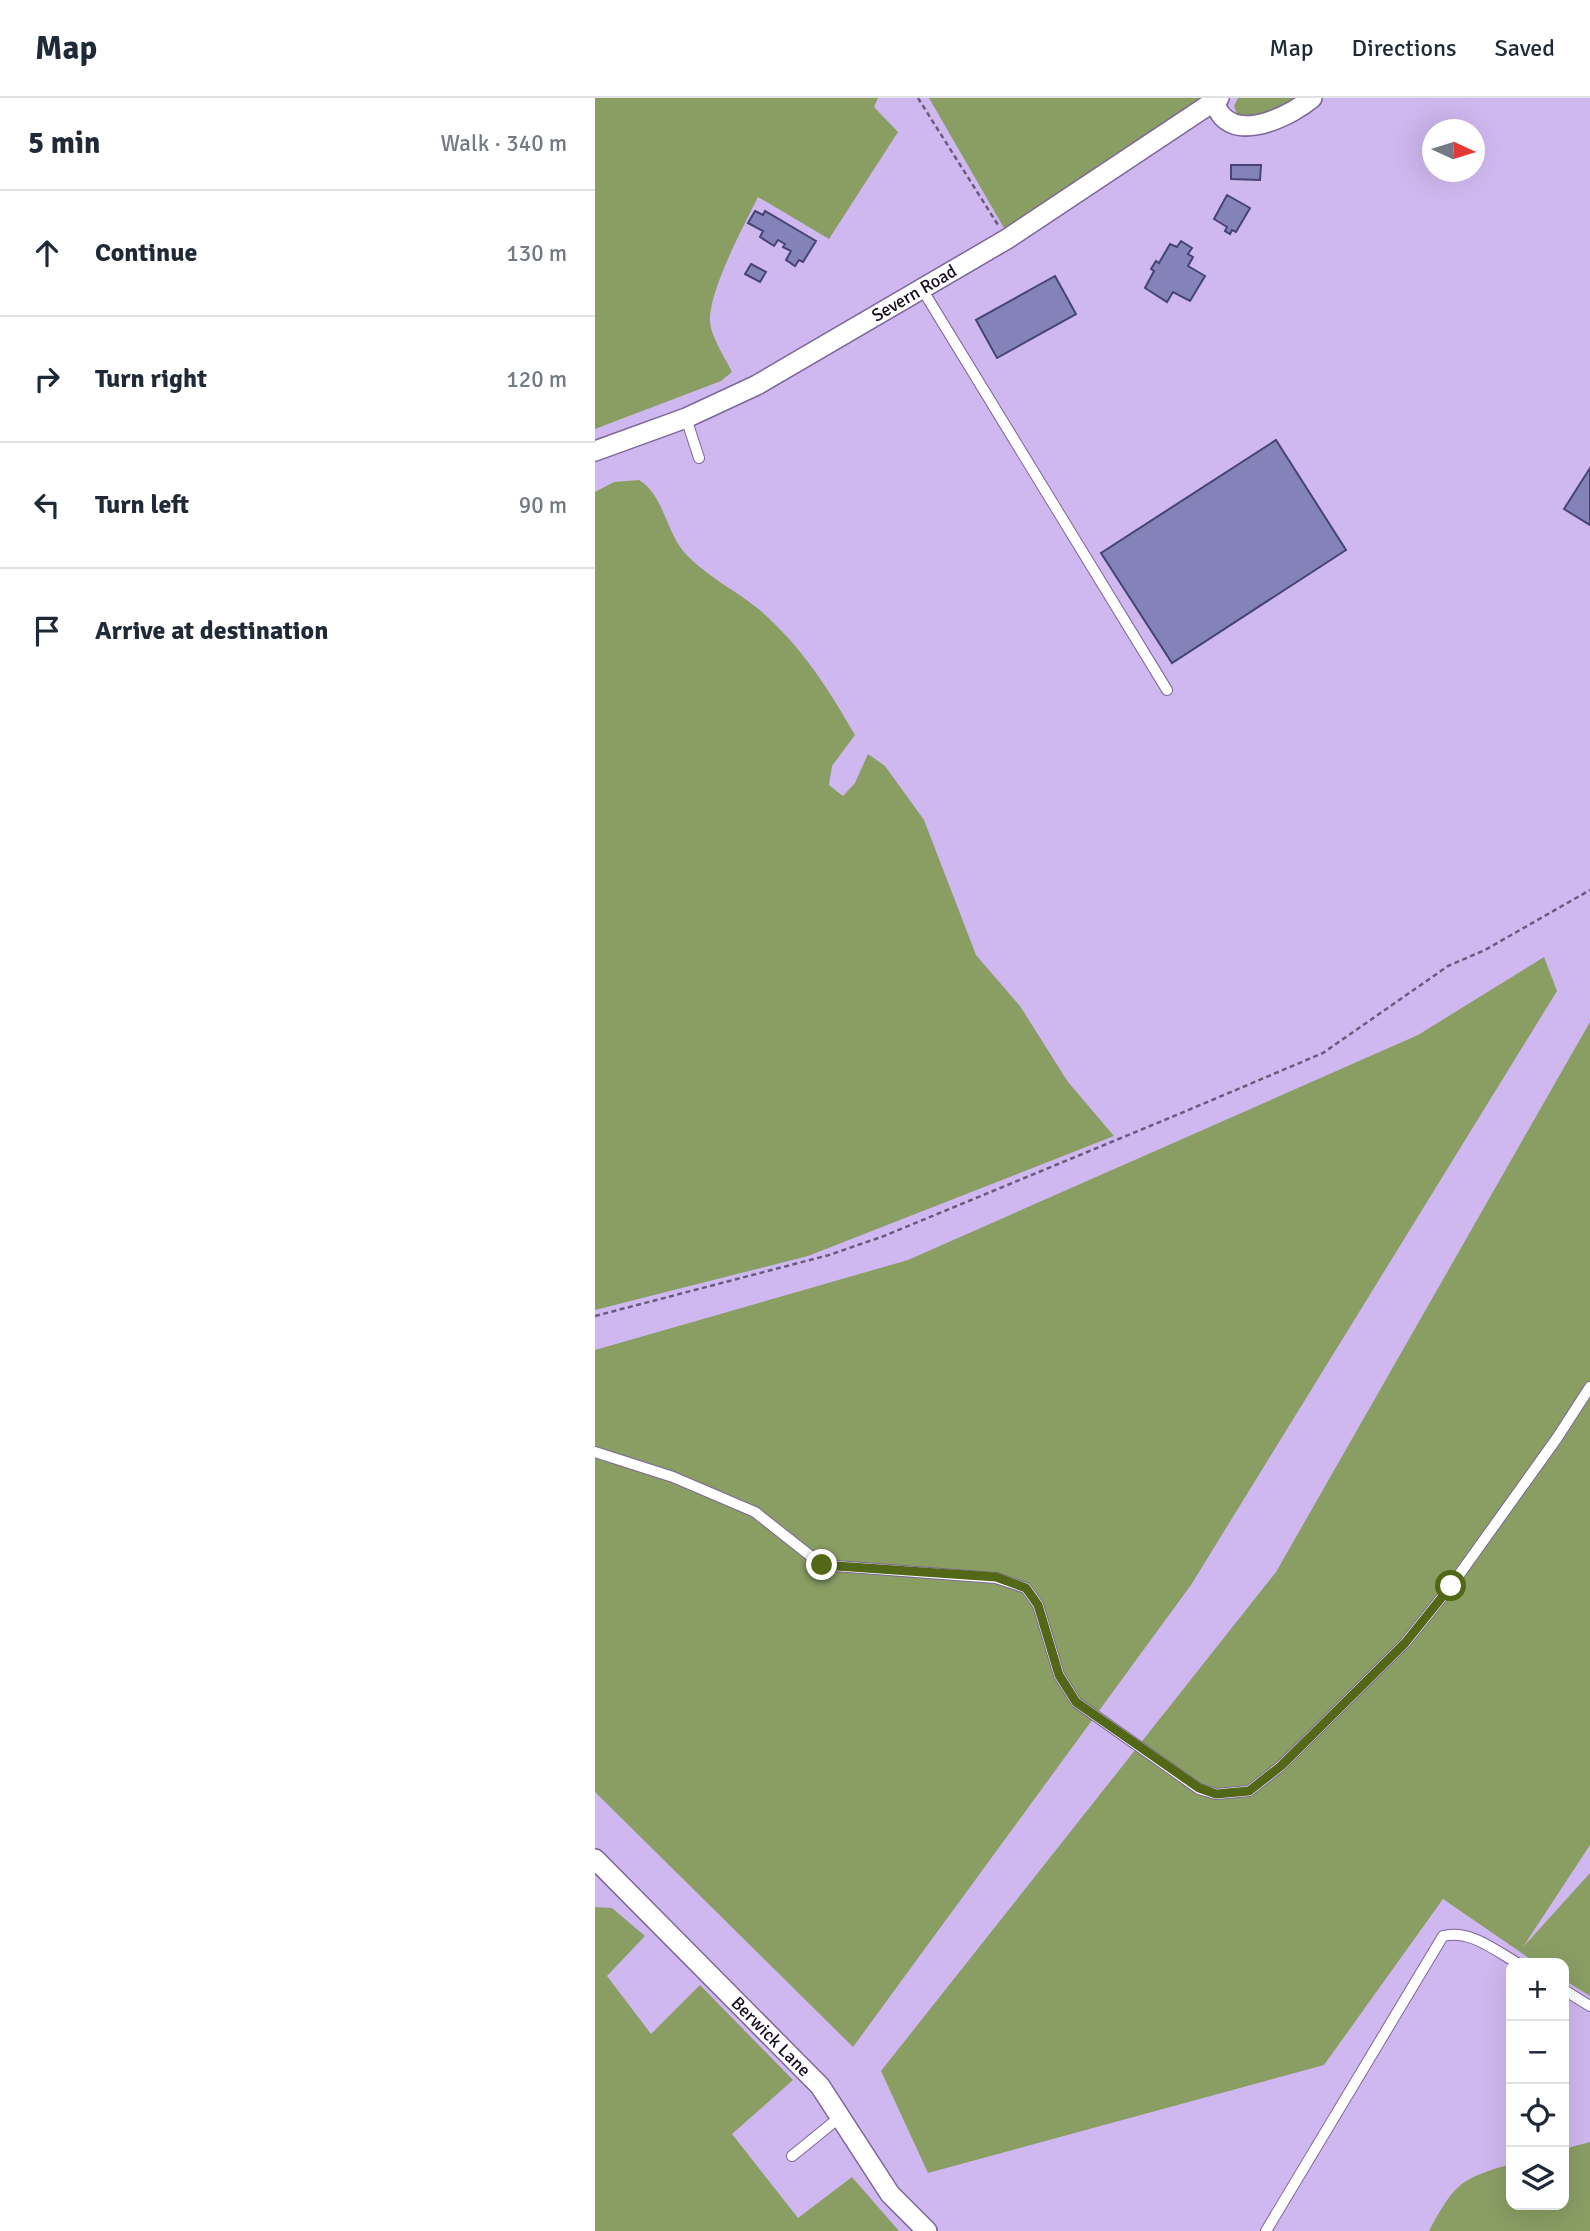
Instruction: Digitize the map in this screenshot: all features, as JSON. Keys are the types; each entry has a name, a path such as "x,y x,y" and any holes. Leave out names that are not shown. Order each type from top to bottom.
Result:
{"street":[{"name":"Severn Road","path":"595,451 686,418 757,385 1007,239 1217,100 1222,116 1244,126 1275,119 1312,98"},
{"name":"Berwick Lane","path":"595,1859 820,2086 890,2194 927,2231"}],"lane":[{"path":"922,289 1167,690"},
{"path":"686,418 699,458"},
{"path":"595,1452 673,1477 755,1512 822,1565 996,1577 1026,1588 1038,1605 1059,1675 1076,1702 1199,1788 1216,1794 1249,1791 1281,1766 1405,1643 1451,1586 1557,1438 1590,1387"},
{"path":"1265,2231 1380,2043 1430,1952 1443,1936 1456,1933 1471,1938 1508,1958"},
{"path":"1569,1993 1590,2006"},
{"path":"792,2156 821,2136 840,2117"}],"path":[{"path":"918,98 1007,239"},
{"path":"595,1316 829,1255 884,1236 1323,1053 1448,966 1485,950 1590,890"}],"green space":[{"path":"595,98 878,98 874,107 898,132 829,239 758,197 719,281 710,315 713,334 732,372 721,381 595,429"},
{"path":"929,98 1203,98 1052,200 1004,228"},
{"path":"1238,98 1301,98 1276,115 1238,117 1234,106"},
{"path":"639,480 654,494 684,552 776,625 802,654 835,701 855,735 832,766 829,785 843,796 855,783 868,754 885,766 924,820 976,955 1020,1006 1068,1082 1114,1136 808,1256 595,1310 595,492 614,482"},
{"path":"1544,957 1557,991 1191,1585 853,2047 595,1792 595,1350 908,1260 1418,1035"},
{"path":"1590,1022 1590,1845 1523,1947 1590,1873 1590,1996 1569,1983 1569,1958 1529,1958 1443,1899 1324,2065 928,2173 881,2071 1276,1572"},
{"path":"595,1907 612,1908 645,1936 607,1976 651,2034 700,1985 793,2080 732,2134 798,2218 852,2177 899,2231 595,2231"},
{"path":"1590,2142 1590,2231 1429,2231 1445,2203 1460,2186 1480,2174 1506,2166 1506,2210 1569,2210 1569,2148"}],"building":[{"path":"1231,165 1261,165 1260,180 1231,179"},
{"path":"1227,195 1250,208 1236,232 1232,230 1230,234 1225,231 1227,227 1214,219"},
{"path":"755,211 763,215 765,211 816,241 803,262 799,260 795,266 786,260 791,251 783,247 785,244 778,240 774,246 760,237 763,231 748,223"},
{"path":"1181,241 1192,248 1188,254 1193,257 1188,266 1205,276 1190,301 1173,292 1167,302 1145,288 1156,261 1159,263 1170,244 1177,247"},
{"path":"751,264 766,272 760,282 745,274"},
{"path":"1055,276 1076,314 997,358 976,320"},
{"path":"1276,440 1346,550 1172,663 1101,553"},
{"path":"1590,468 1590,525 1564,509"}],"route":[{"path":"822,1565 996,1577 1026,1588 1038,1605 1059,1675 1076,1702 1199,1788 1216,1794 1249,1791 1281,1766 1405,1643 1451,1586"}]}
